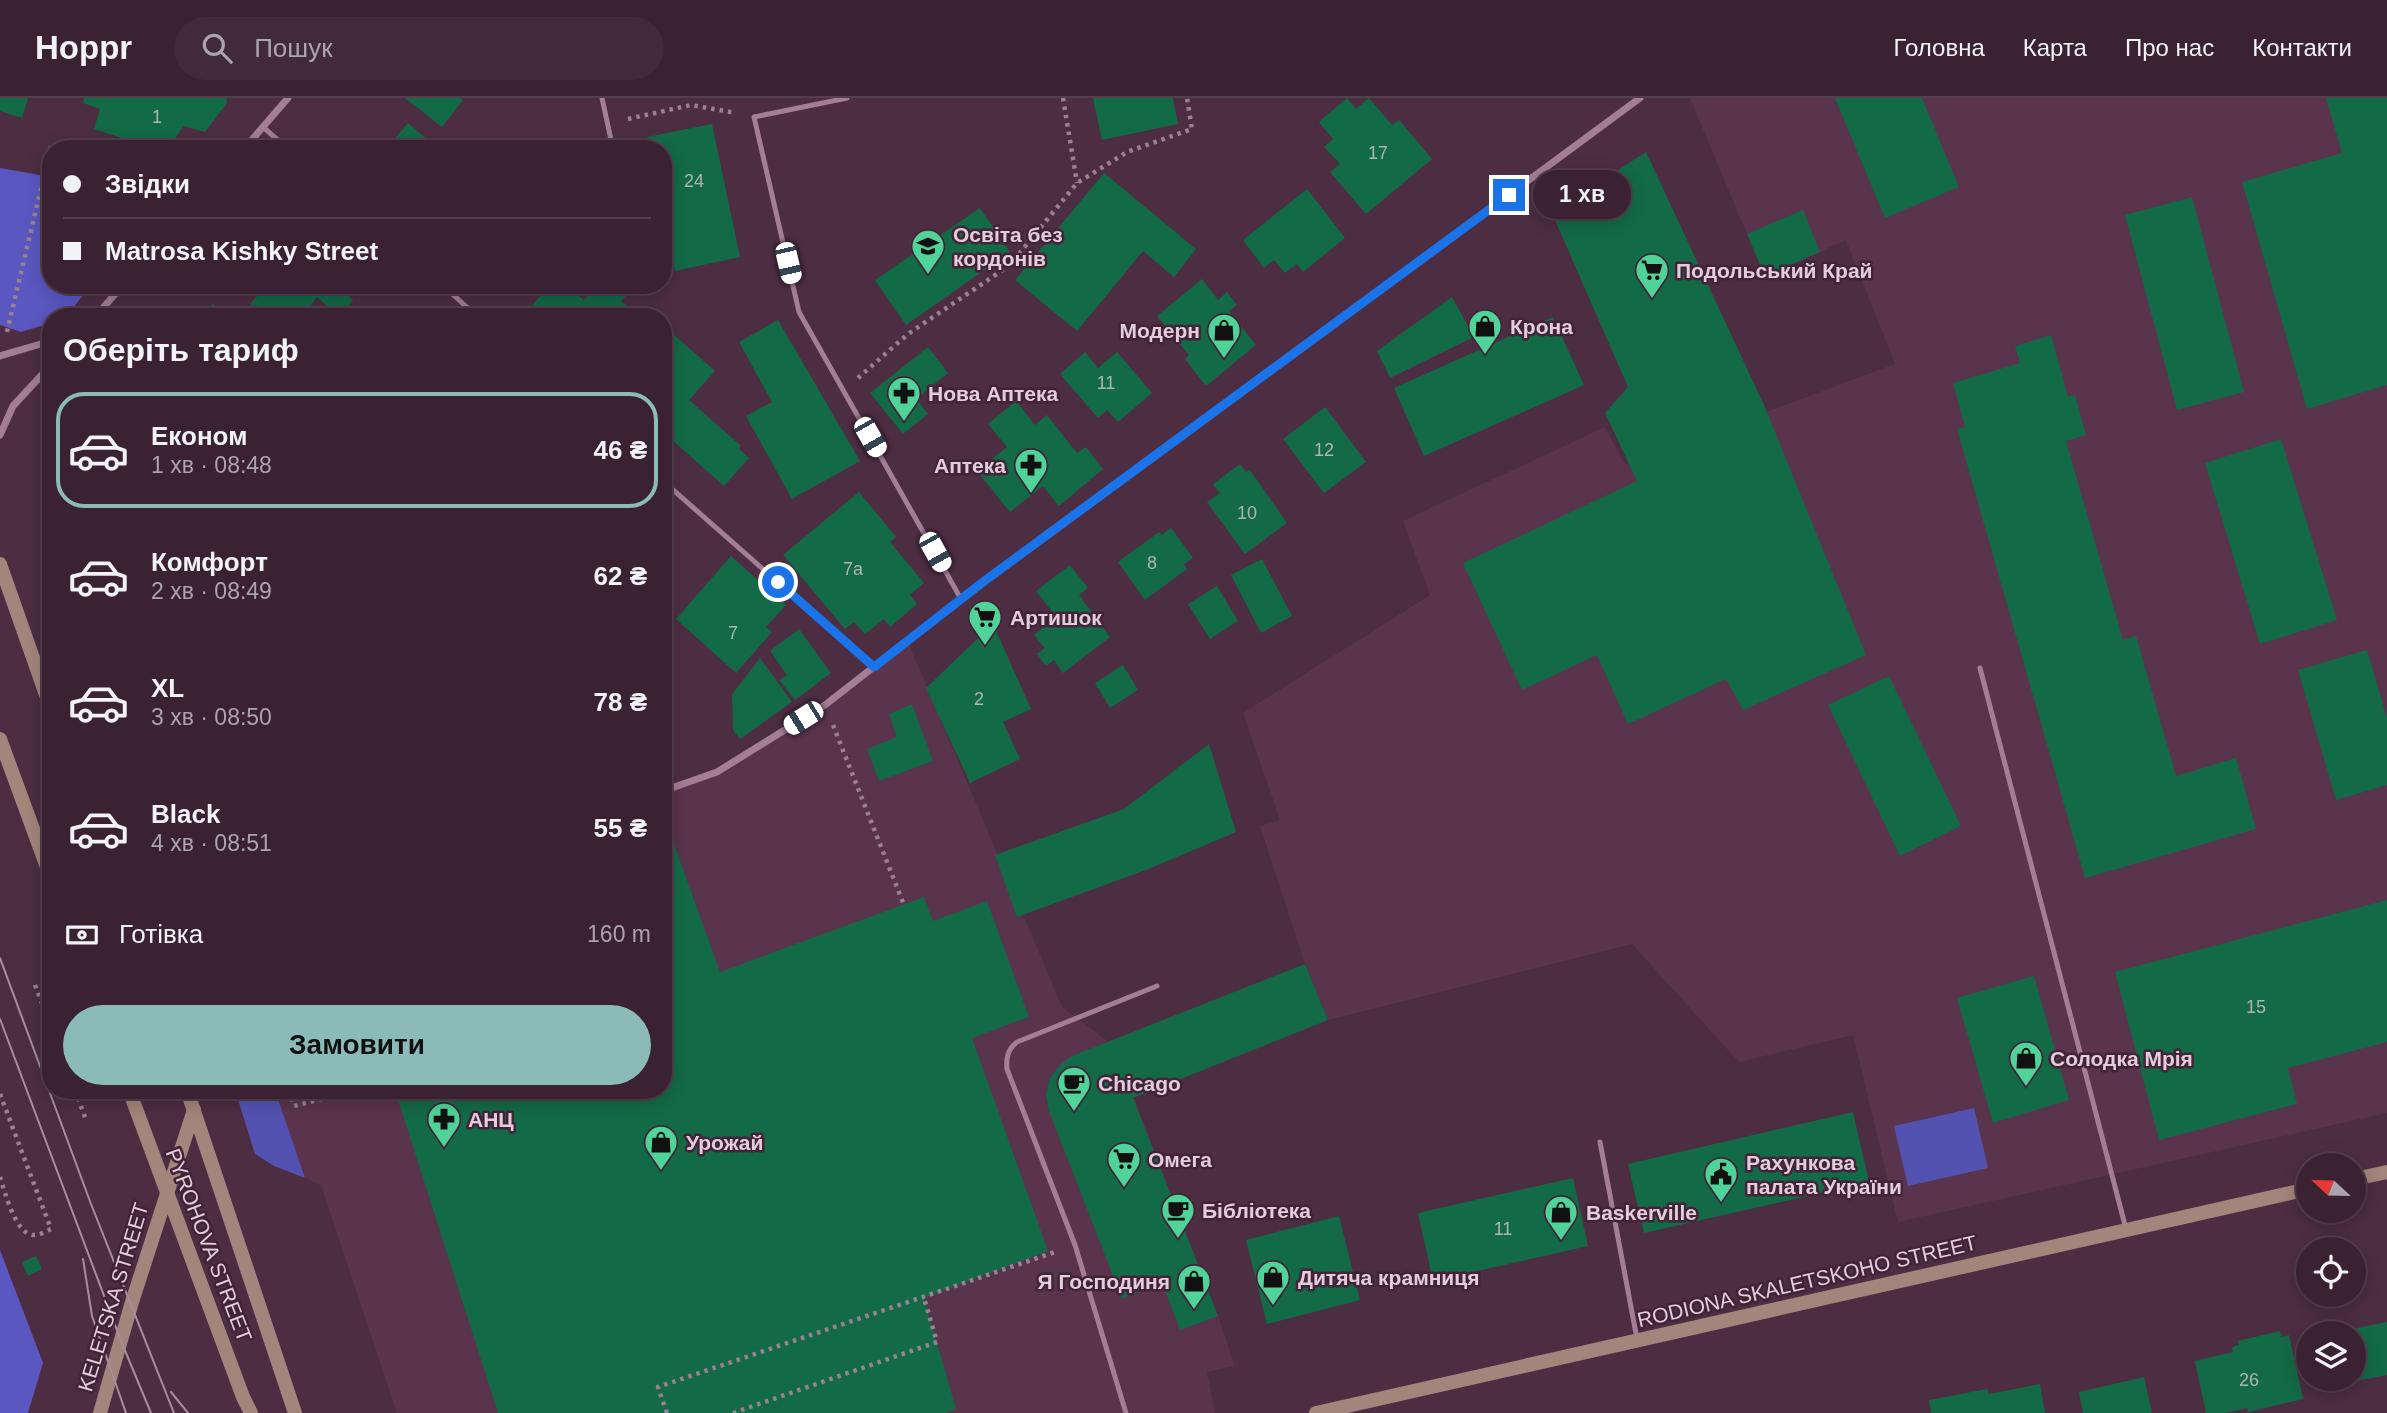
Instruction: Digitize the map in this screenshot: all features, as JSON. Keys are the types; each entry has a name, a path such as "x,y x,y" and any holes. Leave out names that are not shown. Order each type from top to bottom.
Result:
{"main road":[{"path":"0,564 42,683"},
{"path":"0,739 42,853"},
{"name":"PYROHOVA STREET","path":"132,1099 243,1398 251,1413"},
{"name":"PYROHOVA STREET","path":"190,1099 295,1413"},
{"name":"KELETSKA STREET","path":"100,1413 132,1302 194,1110"},
{"path":"2366,1176 2387,1172"},
{"name":"RODIONA SKALETSKOHO STREET","path":"1316,1413 2296,1192"}],"street":[{"path":"252,140 288,98"},
{"path":"672,787 717,772 825,705 961,599 1640,98"},
{"path":"104,308 115,294"},
{"path":"0,356 42,344"},
{"path":"0,435 13,406 42,375"}],"lane":[{"path":"602,98 611,140"},
{"path":"847,98 754,117 799,312 961,599"},
{"path":"263,127 278,140"},
{"path":"452,294 468,308"},
{"path":"672,489 874,667"},
{"path":"1980,668 2126,1228"},
{"path":"1126,1413 1075,1245 1007,1069 1008,1053 1017,1042 1157,986"},
{"path":"1600,1142 1637,1342"}],"path":[{"path":"1063,98 1077,183"},
{"path":"844,390 908,334 1010,265 1077,183 1127,152 1192,129 1187,98"},
{"path":"607,123 691,105 754,117"},
{"path":"0,338 7,334 42,184"},
{"path":"825,705 904,905"},
{"path":"35,985 42,1003"},
{"path":"0,1094 51,1229 37,1235 28,1235 18,1226 0,1177"},
{"path":"78,1099 86,1120"},
{"path":"292,1099 294,1106 321,1099"},
{"path":"667,1413 658,1387 1075,1245"},
{"path":"733,1413 937,1342 924,1298"}],"shaded area":[{"path":"1690,98 2387,98 2387,1113 1898,1222 1853,1035 1739,1062 1632,944 1328,1020 1305,964 1260,826 1280,820 1243,713 1430,595 1403,521 1605,427 1625,465 1895,364 1846,240 1765,277"},
{"path":"0,168 42,175 42,294 84,294 73,308 42,308 42,326 21,332 0,325"},
{"path":"907,640 1062,1007 1109,1042 1134,1098 1235,1366 1207,1372 1215,1413 397,1413 321,1185 305,1178 278,1099 672,1099 672,788 717,772 825,705"},
{"path":"238,1099 278,1099 305,1178 274,1166 255,1154"},
{"path":"1974,1108 1988,1168 1908,1186 1894,1126"},
{"path":"0,1250 43,1363 28,1413 0,1413"}],"building":[{"path":"0,98 28,98 22,118 0,111"},
{"path":"84,98 226,98 227,103 205,132 184,126 174,140 128,140 94,129 100,109 83,103"},
{"path":"405,98 460,98 463,100 442,127"},
{"path":"1093,98 1173,98 1178,124 1102,140"},
{"path":"1347,98 1356,109 1369,98 1392,125 1399,120 1432,159 1366,214 1330,172 1340,164 1324,147 1333,139 1319,122"},
{"path":"1835,98 1922,98 1959,187 1885,218"},
{"path":"2326,98 2387,98 2387,385 2307,409 2242,182 2342,153"},
{"path":"408,123 428,140 394,140"},
{"path":"712,124 740,257 675,271 672,257 672,140 648,140 647,137"},
{"path":"1646,152 1764,405 1866,655 1743,710 1726,679 1628,724 1597,655 1522,690 1463,563 1637,481 1605,413 1628,387 1552,213"},
{"path":"1104,173 1196,249 1174,277 1143,251 1077,331 1015,280"},
{"path":"1307,189 1345,238 1303,272 1297,264 1285,273 1274,260 1264,268 1243,240"},
{"path":"2192,197 2244,392 2177,410 2125,215"},
{"path":"980,208 1010,252 906,325 875,280"},
{"path":"1803,210 1820,252 1765,276 1747,234"},
{"path":"1202,279 1218,300 1227,292 1237,305 1229,311 1256,345 1206,386 1185,359 1189,355 1157,316"},
{"path":"259,294 346,294 353,300 346,308 329,308 317,297 311,305 314,308 255,308 250,304"},
{"path":"542,294 576,294 584,300 590,294 628,294 621,301 630,308 530,308"},
{"path":"1452,297 1474,337 1390,378 1377,351"},
{"path":"1553,317 1584,385 1424,456 1394,388"},
{"path":"778,320 860,461 792,499 746,416 772,402 739,342"},
{"path":"672,335 715,371 689,400 741,446 739,449 749,458 724,486 672,440"},
{"path":"2051,335 2068,397 2075,395 2086,435 2066,441 2123,640 2136,636 2176,776 2236,758 2256,829 2085,878 1957,429 1965,427 1953,383 2020,363 2015,346"},
{"path":"928,347 948,373 916,399 928,414 903,434 870,393"},
{"path":"1085,352 1098,368 1117,352 1152,393 1118,422 1107,410 1098,418 1060,374"},
{"path":"1016,401 1035,425 1047,415 1077,453 1086,447 1103,469 1059,506 1043,486 1010,512 977,471 1007,447 988,424"},
{"path":"1325,407 1366,462 1324,493 1283,439"},
{"path":"2281,439 2337,620 2260,644 2205,463"},
{"path":"1240,464 1246,472 1250,470 1287,523 1245,554 1207,502 1220,493 1213,484"},
{"path":"859,492 896,537 890,542 924,583 910,595 917,604 890,627 884,619 865,634 854,622 845,629 783,555"},
{"path":"1171,528 1193,558 1184,564 1187,569 1145,600 1118,562 1159,532 1162,535"},
{"path":"731,556 786,605 766,627 772,632 736,673 676,619"},
{"path":"1262,559 1292,616 1261,633 1231,575"},
{"path":"1070,565 1088,588 1079,595 1110,637 1063,673 1054,660 1046,666 1037,654 1045,648 1034,635 1043,628 1041,624 1054,614 1036,591"},
{"path":"1217,586 1238,621 1210,639 1188,604"},
{"path":"993,624 1031,709 1003,722 1020,759 970,783 926,688"},
{"path":"799,629 831,673 795,700 779,680 787,675 770,651"},
{"path":"2367,650 2387,718 2387,785 2336,800 2298,670"},
{"path":"760,658 792,702 740,739 733,730 732,694"},
{"path":"1123,665 1138,690 1110,708 1095,683"},
{"path":"1889,676 1961,826 1900,856 1828,705"},
{"path":"912,704 933,761 879,781 867,749 897,737 889,714"},
{"path":"1209,744 1236,832 1146,870 1017,917 995,855 1124,809"},
{"path":"672,839 720,972 924,897 933,921 987,901 1029,1017 972,1038 1048,1251 924,1298 956,1409 945,1413 498,1413 398,1099 672,1099"},
{"path":"2387,900 2387,1042 2288,1068 2297,1104 2159,1140 2115,972"},
{"name":"Омега","path":"1305,964 1328,1020 1133,1098 1218,1316 1180,1330 1162,1282 1122,1299 1049,1111 1046,1095 1050,1078 1060,1065 1072,1056"},
{"path":"2034,976 2069,1100 1993,1123 1957,998"},
{"path":"1853,1112 1869,1182 1644,1233 1628,1164"},
{"path":"1573,1178 1588,1246 1433,1281 1418,1213"},
{"path":"1339,1216 1360,1300 1267,1324 1246,1240"},
{"path":"36,1256 42,1269 28,1276 22,1262"},
{"path":"2387,1322 2387,1375 2366,1379 2366,1326"},
{"path":"2280,1331 2281,1337 2289,1335 2296,1367 2296,1391 2301,1391 2303,1399 2248,1412 2247,1408 2225,1413 2206,1413 2195,1361 2233,1352 2232,1347 2239,1345 2238,1341"},
{"path":"2144,1377 2152,1413 2083,1413 2079,1392"},
{"path":"2040,1384 2045,1413 1931,1413 1929,1400 1987,1389 1989,1394"}],"tram line":[{"path":"0,958 42,1072"},
{"path":"0,1019 121,1341 151,1413"},
{"path":"52,1099 174,1413"},
{"path":"83,1259 92,1316 126,1413"},
{"path":"171,1392 188,1413"}],"place":[{"name":"Освіта без кордонів","path":"928,276"},
{"name":"Подольський Край","path":"1652,300"},
{"name":"Крона","path":"1485,356"},
{"name":"Модерн","path":"1224,360"},
{"name":"Нова Аптека","path":"904,423"},
{"name":"Аптека","path":"1031,495"},
{"name":"Артишок","path":"985,647"},
{"name":"Солодка Мрія","path":"2026,1088"},
{"name":"Chicago","path":"1074,1113"},
{"name":"АНЦ","path":"444,1149"},
{"name":"Урожай","path":"661,1172"},
{"name":"Омега","path":"1124,1189"},
{"name":"Рахункова палата України","path":"1721,1204"},
{"name":"Бібліотека","path":"1178,1240"},
{"name":"Baskerville","path":"1561,1242"},
{"name":"Дитяча крамниця","path":"1273,1307"},
{"name":"Я Господиня","path":"1194,1311"}],"route":[{"path":"778,582 874,667 983,582 1509,195"}]}
